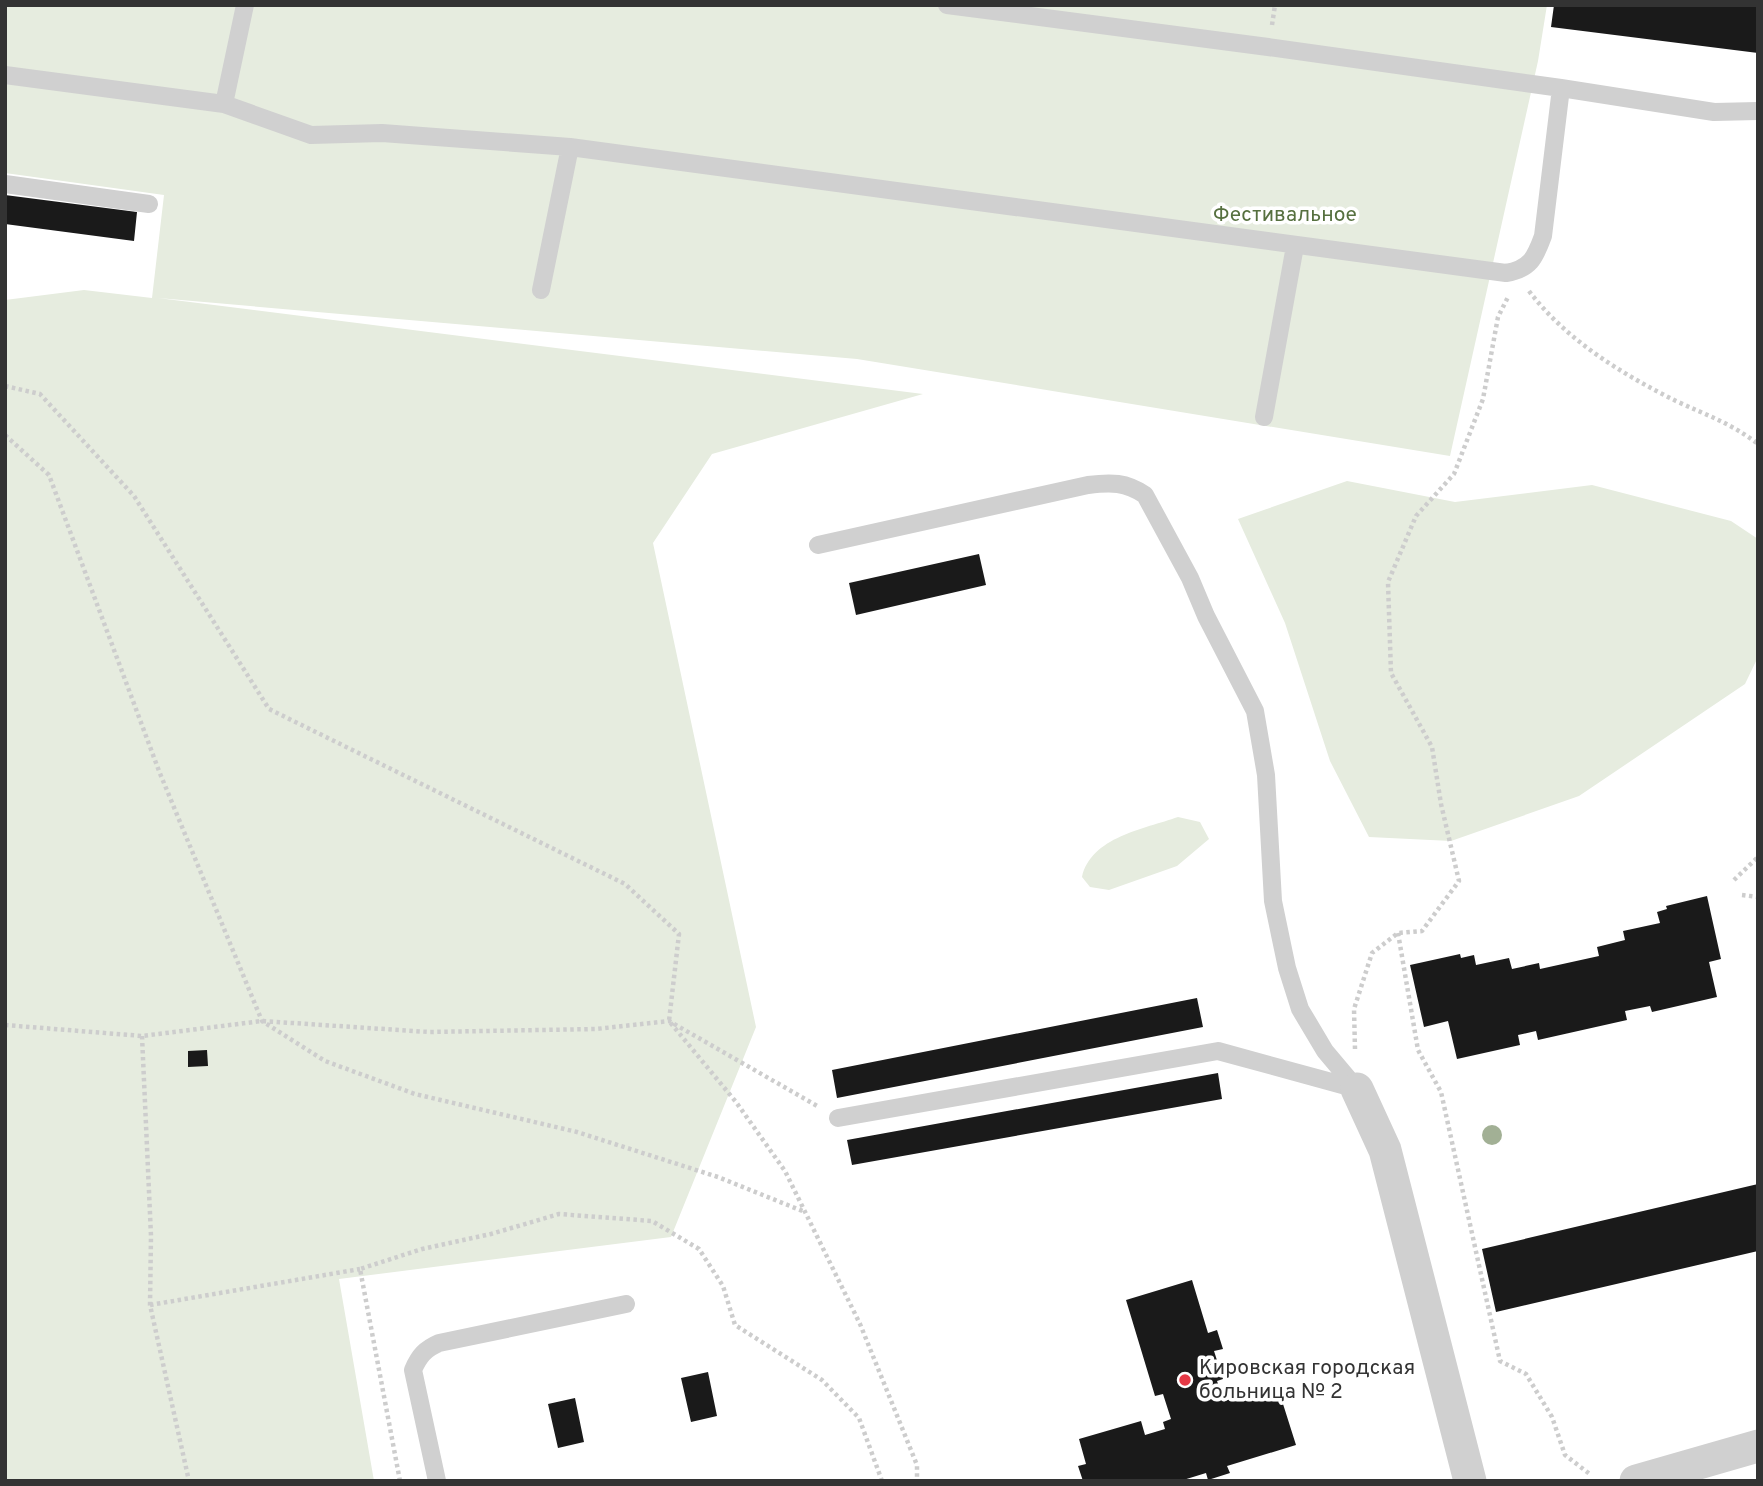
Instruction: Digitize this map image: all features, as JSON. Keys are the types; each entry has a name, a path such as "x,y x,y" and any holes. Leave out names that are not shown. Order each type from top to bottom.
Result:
{"street":[{"path":"1357,1089 1385,1150 1470,1481"},
{"path":"1636,1481 1758,1446"}],"lane":[{"path":"224,104 244,5"},
{"path":"947,5 1561,88 1714,113 1758,111"},
{"path":"5,75 224,104 311,135 382,133 570,147 1506,274 1521,271 1536,256 1543,236 1561,88"},
{"path":"541,290 570,147"},
{"path":"5,184 149,204"},
{"path":"1264,417 1295,246"},
{"path":"818,545 1088,485 1115,482 1132,486 1145,495 1190,578 1206,616 1255,711 1266,775 1273,901 1287,968 1300,1009 1325,1051 1357,1089"},
{"path":"838,1118 1218,1051 1357,1089"},
{"path":"437,1481 414,1370 418,1359 427,1349 439,1343 626,1304"}],"path":[{"path":"1521,271 1530,293 1571,336 1607,361 1675,400 1737,428 1758,444"},
{"path":"1357,1089 1354,1009 1372,953 1398,933 1422,931 1459,881 1441,804 1432,747 1391,673 1388,582 1416,516 1454,474 1483,399 1498,317 1521,271"},
{"path":"5,386 40,394 134,496 269,709 625,884 679,934 669,1021 736,1102 785,1171 860,1324 917,1465 917,1481"},
{"path":"5,435 49,475 159,771 262,1021 325,1061 415,1094 577,1132 718,1177 806,1213"},
{"path":"1734,880 1758,857"},
{"path":"1742,895 1758,897"},
{"path":"1398,933 1418,1050 1441,1092 1500,1361 1527,1374 1552,1417 1565,1455 1591,1475"},
{"path":"5,1025 142,1036 262,1021 429,1032 596,1028 669,1021 838,1118"},
{"path":"142,1036 151,1236 150,1305 189,1481"},
{"path":"150,1305 360,1269"}],"green space":[{"name":"Фестивальное","path":"5,5 1547,5 1538,61 1450,456 857,359 158,298 923,394 712,454 653,543 756,1027 671,1237 339,1279 374,1481 5,1481 5,300 84,290 152,298 164,195 5,173"},
{"path":"1347,481 1455,502 1592,485 1731,521 1758,539 1758,657 1745,684 1579,796 1451,841 1369,837 1330,761 1285,623 1238,519"},
{"path":"1178,817 1200,822 1209,839 1177,866 1109,890 1090,887 1082,877 1087,863 1107,844 1121,836"}],"building":[{"path":"1554,5 1758,5 1758,53 1551,27"},
{"path":"5,195 137,212 134,241 5,224"},
{"path":"979,554 986,585 856,615 849,583"},
{"path":"1707,896 1721,959 1709,962 1717,997 1652,1012 1650,1006 1625,1011 1627,1020 1538,1040 1536,1031 1518,1035 1520,1045 1457,1059 1448,1021 1424,1027 1410,965 1460,954 1461,958 1474,955 1476,965 1509,958 1512,969 1539,963 1540,969 1599,956 1597,947 1625,940 1623,931 1660,923 1657,912 1667,909 1666,906"},
{"path":"1197,998 1203,1027 837,1098 832,1070"},
{"path":"207,1050 208,1066 188,1067 188,1051"},
{"path":"1218,1073 1222,1099 852,1165 847,1140"},
{"path":"1758,1184 1758,1251 1496,1312 1482,1249"},
{"name":"Кировская городская больница № 2","path":"1192,1280 1208,1333 1217,1330 1223,1349 1214,1351 1223,1379 1217,1381 1224,1401 1277,1385 1296,1445 1227,1466 1230,1473 1208,1480 1206,1473 1180,1481 1083,1481 1078,1466 1086,1464 1079,1439 1141,1421 1145,1435 1165,1429 1163,1422 1171,1419 1163,1394 1155,1396 1126,1300"},
{"path":"708,1372 717,1416 691,1422 681,1378"},
{"path":"575,1398 584,1442 558,1448 548,1404"}],"place":[{"name":"Кировская городская больница № 2","path":"1185,1380"}]}
